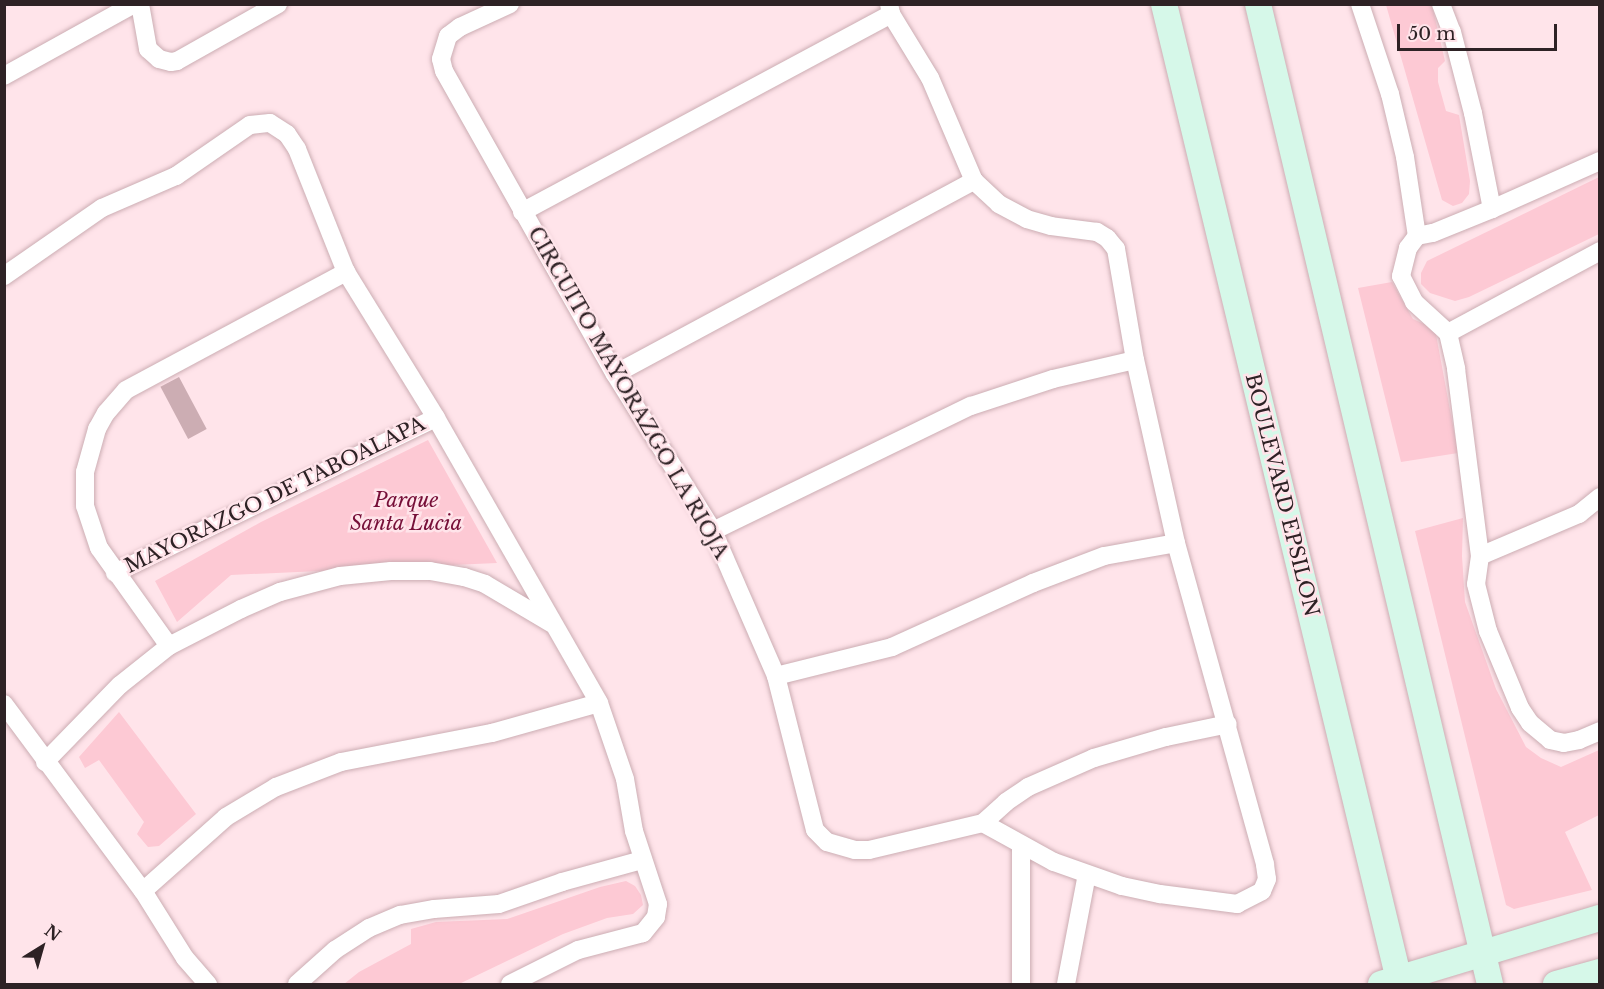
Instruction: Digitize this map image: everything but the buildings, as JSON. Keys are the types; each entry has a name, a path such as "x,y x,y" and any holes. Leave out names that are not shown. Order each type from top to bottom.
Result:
{"street":[{"path":"4,76 134,4"},
{"path":"140,4 148,49 159,59 171,62 177,61 278,4"},
{"name":"CIRCUITO MAYORAZGO LA RIOJA","path":"510,4 460,27 448,36 441,59 444,71 615,374 713,531 776,676 815,830 827,842 855,850 869,850 983,823 1006,802 1028,787 1084,762 1166,737 1228,724"},
{"name":"BOULEVARD EPSILON","path":"1164,4 1393,983"},
{"path":"1258,4 1490,984"},
{"path":"1360,4 1390,94 1405,158 1417,236"},
{"path":"1441,4 1452,32 1473,113 1492,209"},
{"path":"522,212 890,9 930,78 974,181 999,204 1026,219 1051,226 1097,232 1112,242 1119,259 1135,360 1176,543 1228,724 1267,879 1262,891 1238,904 1218,903 1122,886 1021,846 983,823"},
{"path":"4,276 102,208 176,176 250,125 263,122 284,130 297,149 346,272 436,418 599,703 625,779 642,860 658,904 656,917 650,928 630,938 578,950 532,980 510,984"},
{"path":"1599,161 1492,209 1432,233 1417,236 1408,248 1401,276 1414,302 1448,333 1470,463 1480,556 1476,584 1480,607 1520,708 1530,723 1550,740 1564,743 1579,740 1599,731"},
{"path":"615,374 974,181"},
{"path":"1448,333 1599,251"},
{"path":"169,646 99,548 85,506 85,472 96,429 104,415 126,390 346,272"},
{"path":"713,531 970,406 1053,379 1135,360"},
{"name":"MAYORAZGO DE TABOALAPA","path":"115,573 436,418"},
{"path":"1480,556 1579,514 1599,497"},
{"path":"776,676 892,647 1033,583 1104,556 1176,543"},
{"path":"45,762 120,685 169,646 280,592 340,576 391,571 429,571 464,577 485,584 553,624"},
{"path":"143,891 226,817 276,787 341,762 492,734 599,703"},
{"path":"4,704 143,891 185,958 208,984"},
{"path":"1021,846 1021,984"},
{"path":"297,984 335,950 369,928 400,915 434,909 499,904 562,882 642,860"},
{"path":"1066,984 1087,874"},
{"path":"1393,983 1599,918"},
{"path":"1556,984 1591,978 1599,950"}],"green space":[{"path":"1386,5 1432,5 1445,61 1438,68 1438,82 1446,111 1459,115 1470,181 1469,194 1462,203 1453,206 1442,200"},
{"path":"1599,177 1599,234 1469,297 1455,301 1430,293 1421,284 1421,273 1427,261"},
{"path":"1392,282 1413,319 1435,329 1458,453 1401,462 1358,288"},
{"name":"Parque Santa Lucia","path":"428,440 497,563 231,575 177,622 155,581 261,522"},
{"path":"1463,518 1462,556 1465,602 1496,689 1526,747 1541,758 1561,767 1599,750 1599,815 1565,832 1592,890 1514,909 1506,905 1415,531"},
{"path":"119,712 196,814 159,846 148,847 137,834 144,822 99,760 85,768 79,757"},
{"path":"626,881 635,886 641,895 643,905 633,914 607,918 563,934 459,984 344,984 359,972 411,944 411,929 436,922 507,919 600,887"}]}
